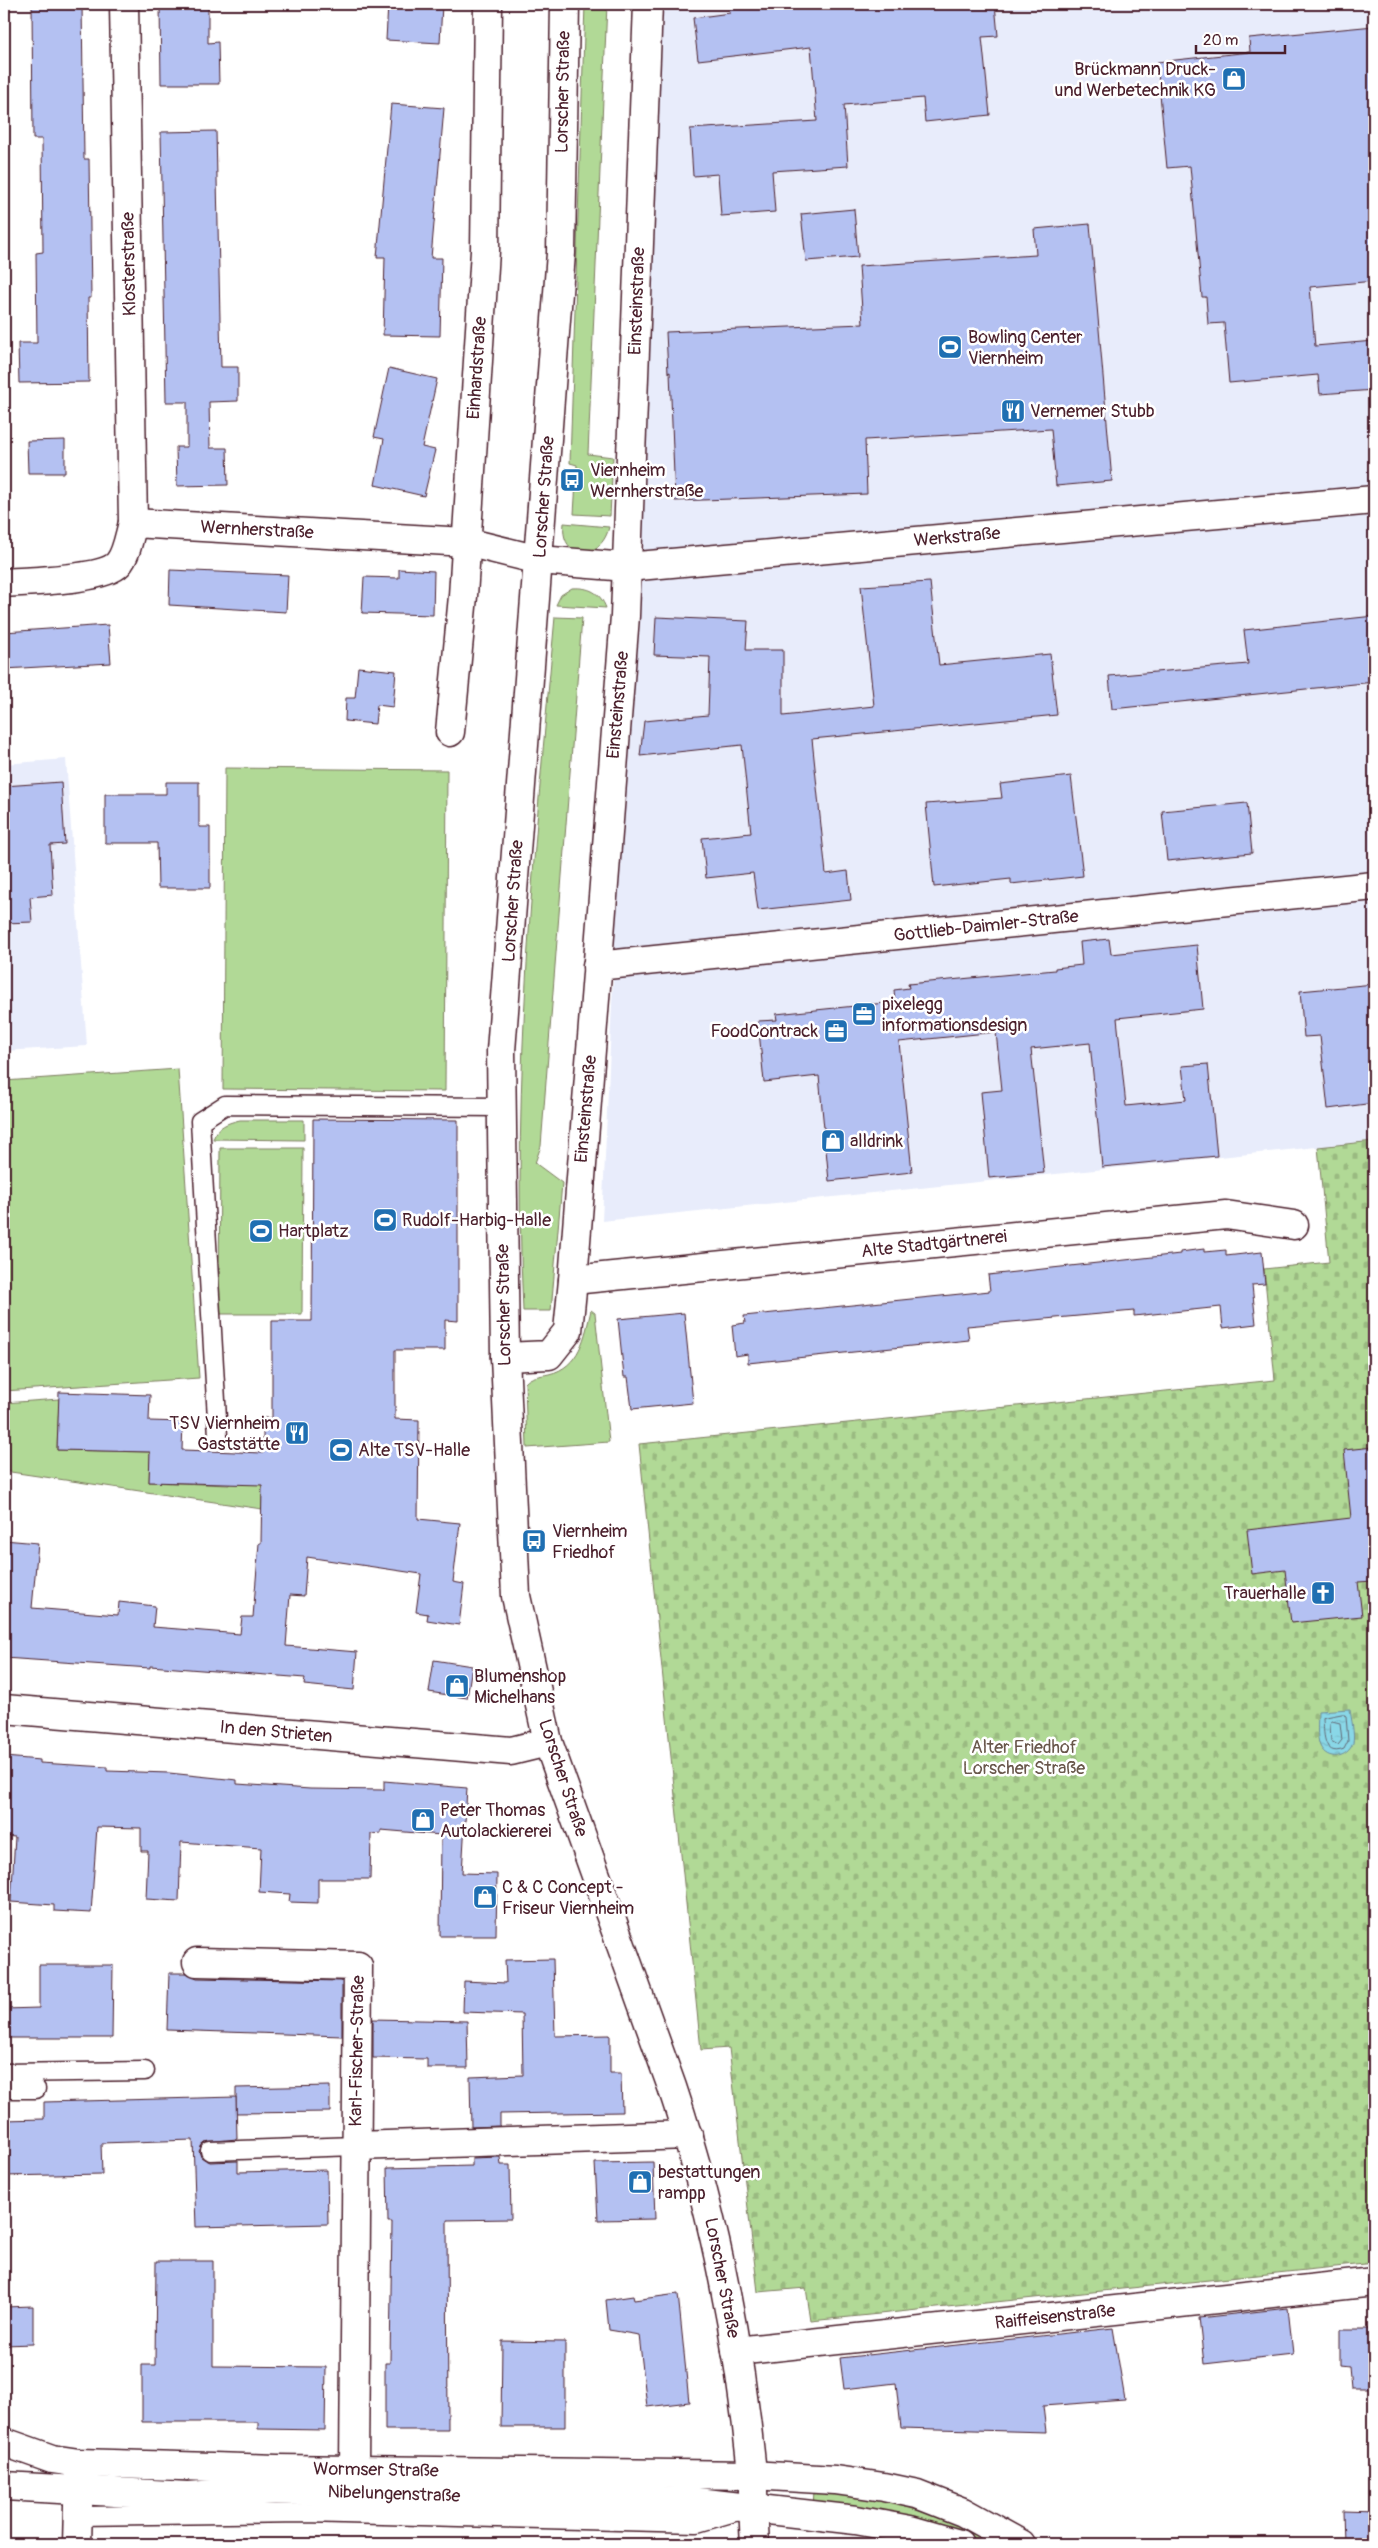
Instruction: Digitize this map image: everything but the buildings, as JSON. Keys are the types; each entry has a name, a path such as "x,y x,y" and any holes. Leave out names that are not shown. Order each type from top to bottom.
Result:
{"street":[{"name":"Klosterstraße","path":"124,4 133,524"},
{"name":"Einhardstraße","path":"450,732 463,596 485,251 488,4"},
{"name":"Lorscher Straße","path":"565,4 561,253 501,1051 504,1357 516,1596 548,1742 688,2135 713,2225 736,2352 752,2475 755,2544"},
{"name":"Einsteinstraße","path":"504,1357 549,1355 568,1331 625,616 648,4"},
{"name":"Werkstraße","path":"539,560 627,567 1374,500"},
{"name":"Wernherstraße","path":"133,524 466,542 539,560"},
{"path":"4,583 100,574 118,564 126,548 133,524"},
{"name":"Gottlieb-Daimler-Straße","path":"597,966 1374,886"},
{"name":"Alte Stadtgärtnerei","path":"573,1280 1226,1215 1294,1225"},
{"name":"In den Strieten","path":"4,1709 511,1751 548,1742"},
{"name":"Karl-Fischer-Straße","path":"197,1962 358,1966 354,2469"},
{"name":"Karl-Fischer-Straße","path":"356,2146 688,2135"},
{"name":"Raiffeisenstraße","path":"736,2352 1374,2282"},
{"name":"Wormser Straße","path":"4,2442 52,2459 79,2476 354,2469 752,2475 845,2481 917,2494 971,2516 1021,2544"},
{"path":"77,2544 79,2476"},
{"name":"Nibelungenstraße","path":"4,2486 79,2476 188,2496 278,2490 697,2502 754,2507 910,2530 960,2544"}],"lane":[{"path":"218,1436 200,1121 224,1105 502,1108"},
{"path":"4,2073 145,2071"},
{"path":"4,2089 36,2089"},
{"path":"210,2151 356,2146"},
{"path":"78,2516 305,2513 696,2523 754,2507"}],"shaded area":[{"path":"656,4 1374,4 1374,1141 602,1221 648,222"},
{"path":"66,759 87,1046 4,1051 4,764"}],"green space":[{"path":"585,4 607,4 588,454 613,457 610,516 574,514 577,465 570,463"},
{"path":"564,523 609,527 605,538 598,546 590,551 582,552 574,550 568,544 564,535"},
{"path":"572,588 584,588 597,594 606,608 556,605 561,595"},
{"path":"555,617 582,618 541,1146 535,1163 562,1183 551,1311 523,1311 520,1137 523,1050 533,877"},
{"path":"225,768 447,770 445,1091 223,1089"},
{"path":"178,1069 199,1378 4,1391 4,1081"},
{"path":"240,1120 304,1120 304,1140 213,1139 224,1126"},
{"name":"Alter Friedhof Lorscher Straße","path":"1374,1141 1374,2263 811,2321 806,2288 758,2292 729,2048 701,2050 639,1444 1275,1380 1264,1269 1329,1262 1318,1147"},
{"name":"Hartplatz","path":"220,1148 303,1148 302,1314 219,1314"},
{"path":"591,1310 595,1313 609,1442 527,1448 525,1383 533,1378 549,1374 568,1365 574,1358 583,1340"},
{"path":"59,1399 57,1450 150,1452 149,1482 229,1485 230,1478 262,1481 262,1509 4,1471 4,1403"},
{"path":"814,2491 862,2497 909,2508 932,2515 998,2544 984,2544 905,2518 813,2506"},
{"path":"809,2539 859,2544 788,2544"}],"water":[{"path":"1350,1709 1353,1743 1347,1752 1342,1755 1332,1756 1327,1754 1323,1751 1319,1742 1318,1711"}],"place":[{"name":"Brückmann Druck- und Werbetechnik KG","path":"1234,79"},
{"name":"Bowling Center Viernheim","path":"950,347"},
{"name":"Vernemer Stubb","path":"1013,411"},
{"name":"Viernheim Wernherstraße","path":"572,480"},
{"name":"pixelegg informationsdesign","path":"864,1014"},
{"name":"FoodContrack","path":"836,1031"},
{"name":"alldrink","path":"833,1141"},
{"name":"Rudolf-Harbig-Halle","path":"385,1220"},
{"name":"Hartplatz","path":"261,1231"},
{"name":"TSV Viernheim Gaststätte","path":"297,1433"},
{"name":"Alte TSV-Halle","path":"341,1450"},
{"name":"Viernheim Friedhof","path":"534,1541"},
{"name":"Trauerhalle","path":"1323,1593"},
{"name":"Blumenshop Michelhans","path":"457,1686"},
{"name":"Peter Thomas Autolackiererei","path":"423,1820"},
{"name":"C & C Concept - Friseur Viernheim","path":"485,1897"},
{"name":"bestattungen rampp","path":"640,2182"}]}
